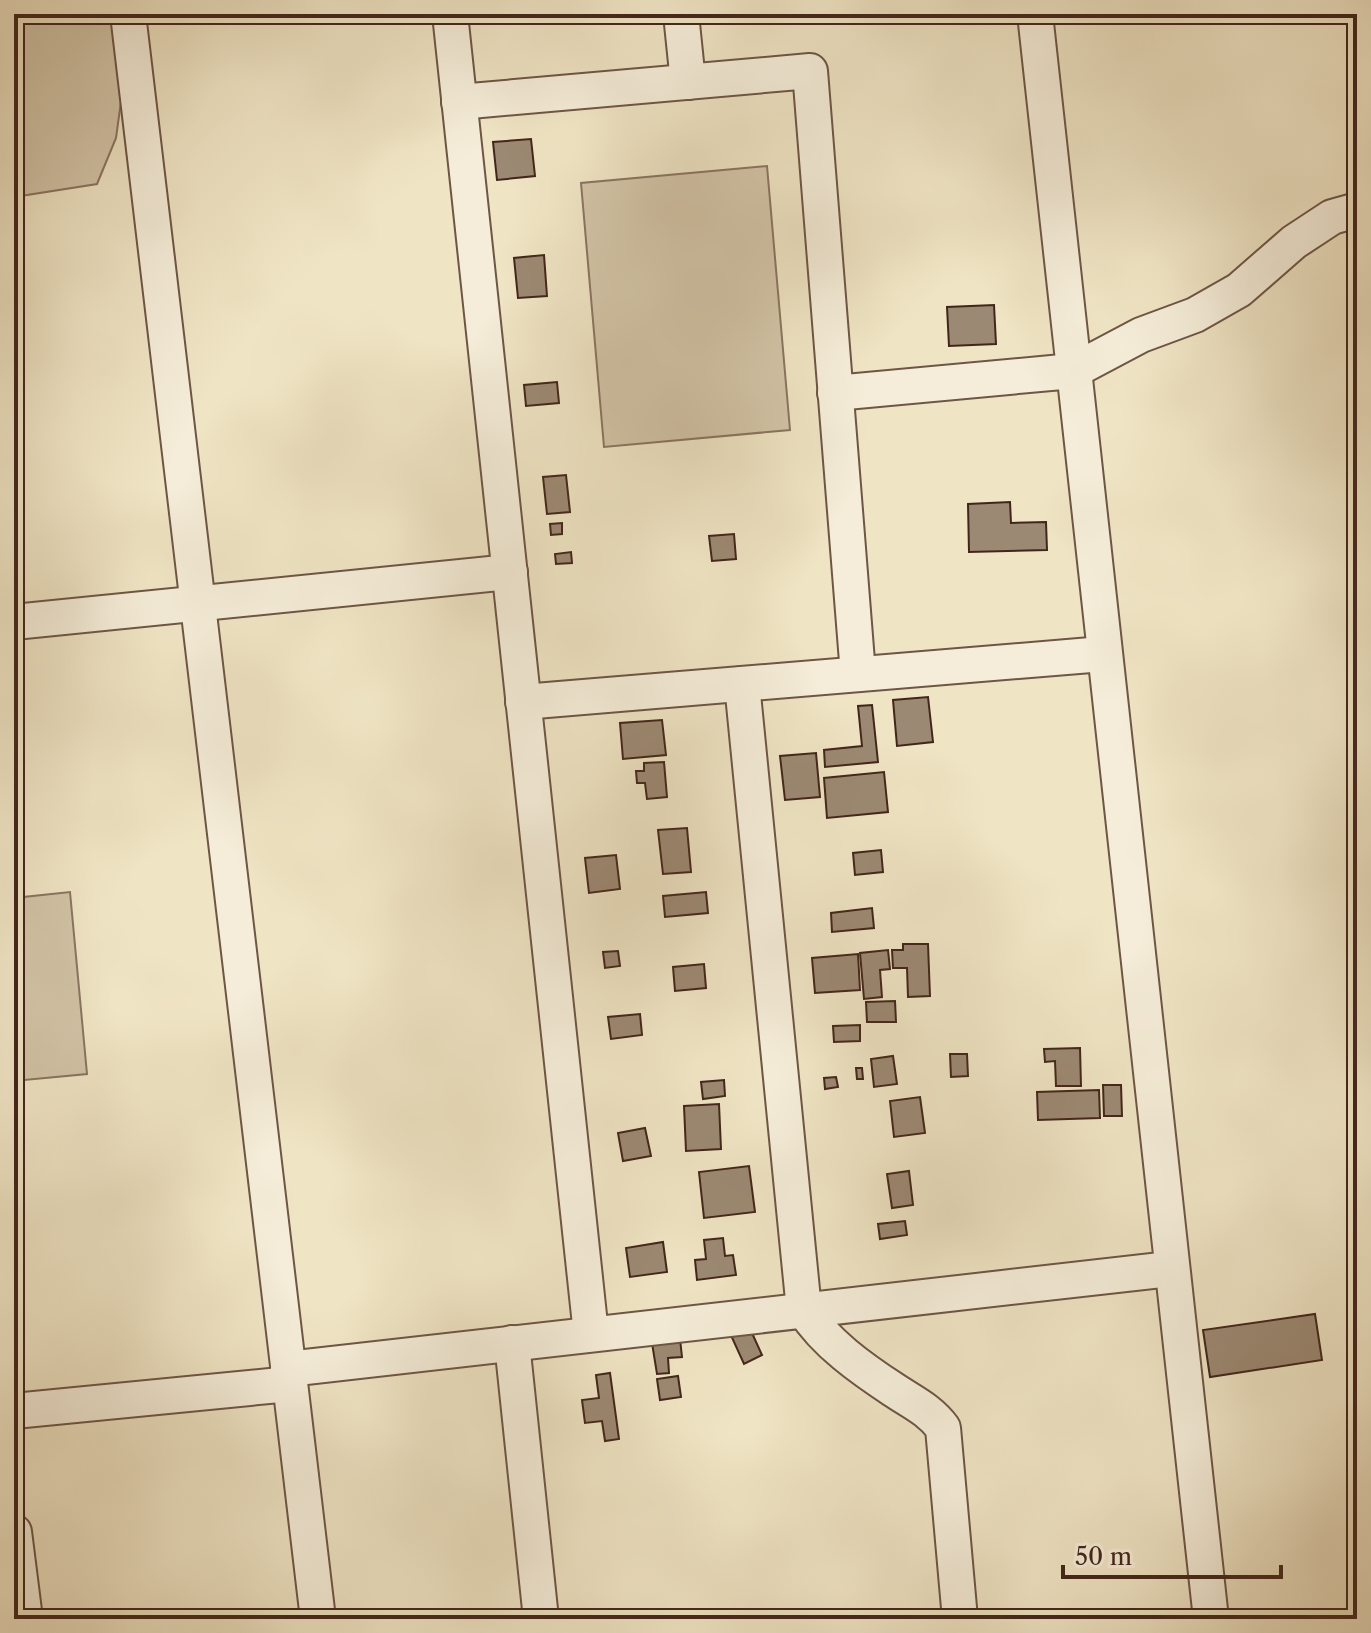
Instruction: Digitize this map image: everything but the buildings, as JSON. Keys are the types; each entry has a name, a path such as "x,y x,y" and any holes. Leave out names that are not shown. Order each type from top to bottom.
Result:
{"street":[{"path":"128,14 318,1619"},
{"path":"450,14 591,1334"},
{"path":"681,14 688,82"},
{"path":"1035,14 1170,1269 1211,1619"},
{"path":"459,102 810,71 858,674"},
{"path":"835,393 1073,371 1228,296 1294,242 1332,217 1357,210"},
{"path":"14,622 510,572"},
{"path":"523,702 1103,654"},
{"path":"742,684 804,1310 812,1322 864,1370 933,1414 943,1428 960,1619"},
{"path":"14,1411 289,1376 512,1343 1170,1269"},
{"path":"512,1343 541,1619"},
{"path":"14,1532 25,1619"}],"shaded area":[{"path":"14,14 126,14 123,87 116,138 97,184 14,197"},
{"path":"767,166 790,430 604,447 581,183"},
{"path":"70,892 87,1074 14,1081 14,898"}]}
